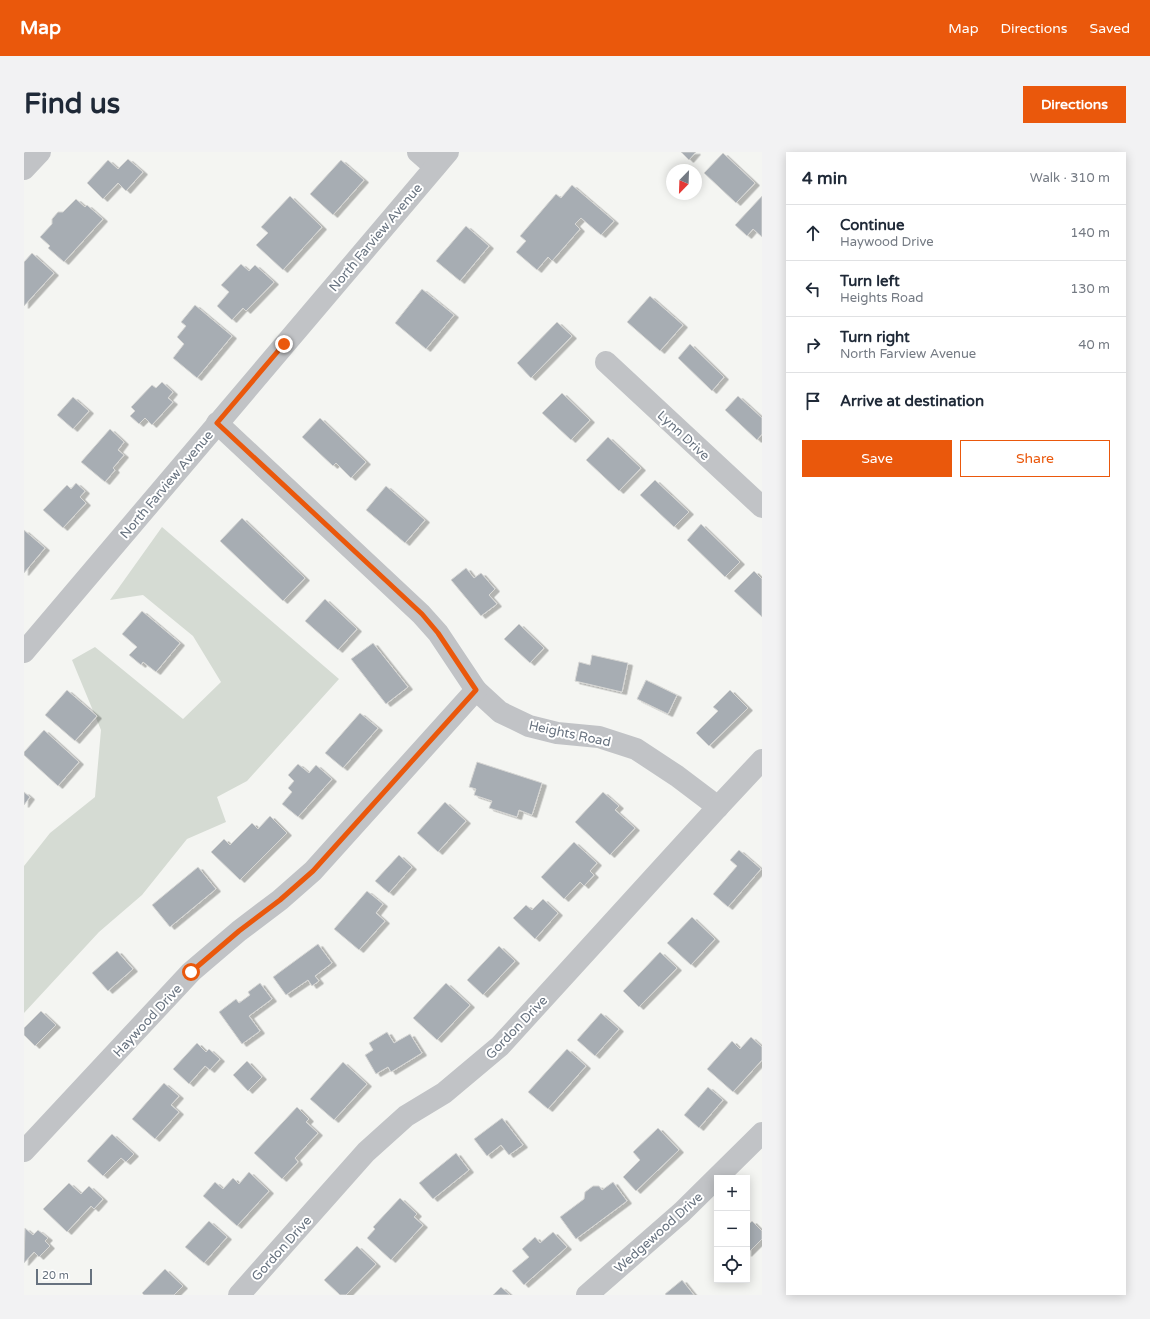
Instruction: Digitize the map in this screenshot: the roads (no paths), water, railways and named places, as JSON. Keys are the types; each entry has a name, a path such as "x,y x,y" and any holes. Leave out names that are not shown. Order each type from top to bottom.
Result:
{"street":[{"path":"24,169 40,152"},
{"path":"418,152 441,160"},
{"name":"North Farview Avenue","path":"24,652 441,160"},
{"name":"Lynn Drive","path":"606,362 762,507"},
{"name":"Heights Road","path":"217,423 422,614 438,633 476,690 500,712 529,726 557,733 599,737 636,749 677,776 718,807"},
{"name":"Haywood Drive","path":"24,1151 191,972 239,931 280,900 313,871 476,690"},
{"name":"Gordon Drive","path":"239,1295 366,1152 406,1116 444,1093 500,1046 762,760"},
{"name":"Wedgewood Drive","path":"587,1295 682,1212 762,1133"}]}
